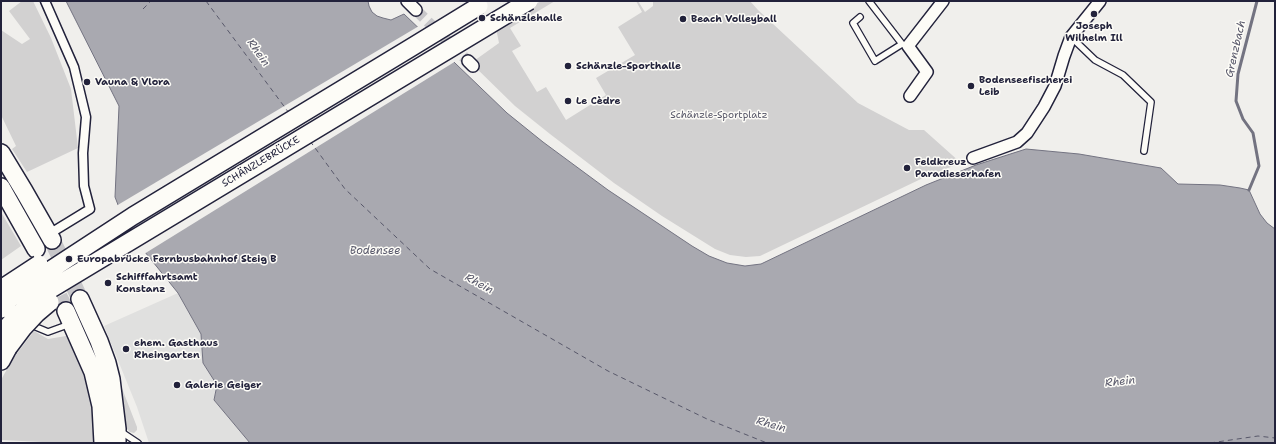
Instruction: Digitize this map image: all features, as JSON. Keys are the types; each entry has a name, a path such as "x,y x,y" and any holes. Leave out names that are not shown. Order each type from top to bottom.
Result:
{"main road":[{"name":"SCHÄNZLEBRÜCKE","path":"1,309 10,299 32,282 133,216 486,1"},
{"name":"SCHÄNZLEBRÜCKE","path":"1,334 32,302 51,289 529,1"},
{"path":"1,153 52,236 48,250 44,251 35,248 1,187"},
{"path":"1,290 48,258 108,222 133,216"},
{"path":"1,361 22,328 55,297 69,288 80,271"},
{"path":"80,299 107,363 111,379 117,436"},
{"path":"69,317 83,319 91,324"},
{"path":"69,317 93,372 101,406 103,443"}],"street":[{"path":"45,1 74,68 86,117 83,153 84,186 90,209 52,236"},
{"path":"407,1 416,10"},
{"path":"910,96 926,72 905,45 943,1"},
{"path":"973,158 1017,142 1027,133 1044,107 1055,86 1071,37 1100,1"}],"lane":[{"path":"860,17 853,23 875,61 905,45 869,1"},
{"path":"1071,37 1095,60 1123,75 1151,102 1144,151"},
{"path":"36,327 48,332 69,317"},
{"path":"117,436 138,443"}],"shaded area":[{"path":"178,293 201,334 203,363 217,385 214,400 250,443 149,443 137,407 104,326"}],"green space":[{"path":"22,1 33,1 51,38 71,89 78,148 27,172 12,149 16,146 1,115 1,30 22,44 30,39 9,11"},
{"name":"Schänzle-Sportplatz","path":"541,1 555,1 510,28 521,46 512,51 537,92 546,87 566,120 606,95 596,78 635,55 618,27 642,12 636,1 638,1 645,12 653,6 653,1 750,1 858,103 909,130 924,130 961,163 923,178 760,256 746,257 730,255 715,249 662,216 614,183 515,106 471,63 499,43 496,28"},
{"path":"1,212 21,246 1,260"},
{"path":"34,331 48,339 72,335 93,391 96,443 1,440 1,380 12,360"},
{"path":"111,360 137,427 137,430 134,433 130,432 125,427"}],"water":[{"name":"Bodensee","path":"66,1 368,1 372,12 377,16 391,20 404,14 507,113 543,142 608,190 692,246 709,256 727,263 745,266 761,264 926,185 976,165 1026,149 1079,154 1161,168 1178,184 1220,185 1249,190 1260,214 1267,223 1275,229 1275,443 250,443 214,400 217,385 203,363 201,334 178,293 128,231 115,197 119,106"}],"pier":[{"path":"419,26 456,61 144,254 127,232 116,206"}],"waterway":[{"name":"Grenzbach","path":"1249,190 1259,166 1253,133 1243,119 1236,101 1238,74 1257,1"}],"ferry route":[{"path":"143,9 151,1"},
{"path":"206,1 289,113"},
{"path":"310,141 345,189 430,269 608,371 707,419 767,443"},
{"path":"1210,443 1258,436 1275,438"}],"tunnel":[{"path":"416,10 468,61"},
{"path":"52,240 80,299"},
{"path":"48,274 66,311"}],"place":[{"name":"Joseph Wilhelm Ill","path":"1094,14"},
{"name":"Schänzlehalle","path":"482,18"},
{"name":"Beach Volleyball","path":"683,19"},
{"name":"Schänzle-Sporthalle","path":"568,66"},
{"name":"Vauna & Vlora","path":"87,82"},
{"name":"Bodenseefischerei Leib","path":"971,86"},
{"name":"Le Cèdre","path":"568,101"},
{"name":"Feldkreuz Paradieserhafen","path":"907,168"},
{"name":"Europabrücke Fernbusbahnhof Steig B","path":"69,259"},
{"name":"Schifffahrtsamt Konstanz","path":"108,283"},
{"name":"ehem. Gasthaus Rheingarten","path":"126,349"},
{"name":"Galerie Geiger","path":"177,385"}],"water label":[{"name":"Rhein","path":"258,53"},
{"name":"Rhein","path":"479,284"},
{"name":"Rhein","path":"1120,382"},
{"name":"Rhein","path":"771,425"}]}
